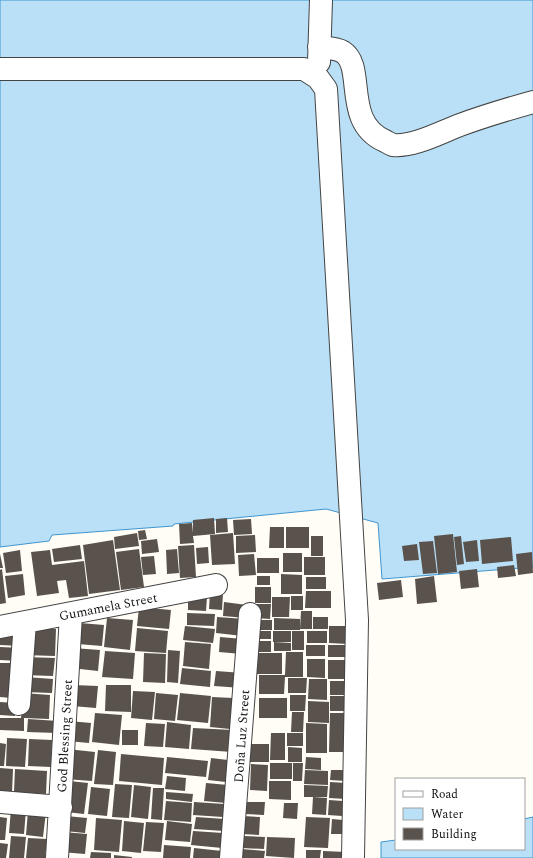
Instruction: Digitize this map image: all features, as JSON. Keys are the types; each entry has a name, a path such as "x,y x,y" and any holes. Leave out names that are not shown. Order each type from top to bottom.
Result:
{"street":[{"path":"318,78 321,0"},
{"path":"319,47 338,50 350,59 354,71 356,101 365,123 375,137 392,145 416,141 460,125 533,102"},
{"path":"0,69 304,69 318,78 326,89 357,620 352,858"},
{"name":"Gumamela Street","path":"0,627 216,585"},
{"name":"God Blessing Street","path":"57,858 71,614"},
{"name":"Doña Luz Street","path":"231,858 250,614"},
{"path":"19,704 25,622"},
{"path":"0,802 61,807"}],"water":[{"path":"0,0 533,0 533,567 382,579 378,523 326,509 174,524 173,526 52,535 49,541 0,547"},
{"path":"533,817 533,858 381,858 381,842 395,840 395,850 525,850 525,819"}],"building":[{"path":"214,518 215,534 193,536 194,543 180,544 179,524 192,523 193,533 193,520"},
{"path":"227,518 228,532 216,533 216,519"},
{"path":"251,519 252,534 234,535 233,520"},
{"path":"270,527 284,527 284,548 269,548"},
{"path":"286,527 309,527 309,548 286,548"},
{"path":"145,530 147,539 139,540 138,531"},
{"path":"137,533 139,546 115,549 114,537"},
{"path":"233,533 235,564 212,565 210,535"},
{"path":"453,534 457,572 438,574 434,536"},
{"path":"255,535 256,552 236,553 236,536"},
{"path":"311,536 323,536 323,556 311,556"},
{"path":"461,536 464,564 457,565 454,537"},
{"path":"511,537 513,561 482,564 480,540"},
{"path":"157,539 159,552 142,554 141,541"},
{"path":"113,540 120,590 89,594 83,545"},
{"path":"477,540 479,561 466,562 463,542"},
{"path":"433,541 437,573 423,574 419,542"},
{"path":"417,544 419,560 404,561 402,546"},
{"path":"80,545 82,559 54,562 52,549"},
{"path":"194,545 196,577 180,578 178,546"},
{"path":"208,547 209,563 197,564 196,548"},
{"path":"139,549 144,587 121,590 116,552"},
{"path":"177,549 179,573 167,574 166,550"},
{"path":"20,550 22,571 6,573 3,553"},
{"path":"50,550 52,565 84,561 88,596 69,598 66,580 57,581 59,593 37,596 31,552"},
{"path":"532,552 533,573 518,575 516,554"},
{"path":"283,553 302,553 302,572 283,572"},
{"path":"0,554 3,568 0,568"},
{"path":"254,554 256,575 239,576 238,555"},
{"path":"154,556 156,574 143,575 141,557"},
{"path":"304,557 325,557 325,575 304,575"},
{"path":"257,558 279,558 279,573 257,573"},
{"path":"514,565 516,576 498,578 497,567"},
{"path":"2,569 6,603 0,604 0,570"},
{"path":"477,569 479,587 461,589 459,571"},
{"path":"23,574 25,595 8,598 5,576"},
{"path":"281,574 302,575 302,594 281,594"},
{"path":"257,576 270,576 270,585 257,585"},
{"path":"434,576 437,602 417,604 415,579"},
{"path":"306,577 326,577 326,589 306,589"},
{"path":"401,580 403,597 379,600 377,583"},
{"path":"255,587 271,587 271,603 255,603"},
{"path":"306,591 331,591 331,608 305,608"},
{"path":"210,592 223,593 222,610 209,609"},
{"path":"188,596 207,597 206,611 188,610"},
{"path":"291,596 303,596 303,610 291,610"},
{"path":"272,597 290,597 289,617 272,617"},
{"path":"224,602 247,605 246,618 223,616"},
{"path":"255,604 271,604 270,619 255,618"},
{"path":"139,607 171,610 169,629 137,626"},
{"path":"301,611 312,611 312,629 300,629"},
{"path":"187,613 215,614 214,626 187,625"},
{"path":"217,617 245,619 243,636 216,633"},
{"path":"313,617 328,617 328,629 313,629"},
{"path":"107,618 133,620 130,650 104,647"},
{"path":"274,618 300,619 300,630 274,630"},
{"path":"256,620 272,620 272,630 256,630"},
{"path":"80,623 104,625 102,646 78,644"},
{"path":"185,626 215,629 213,643 183,640"},
{"path":"329,626 348,626 348,644 329,643"},
{"path":"26,628 56,629 55,656 24,655"},
{"path":"137,628 168,631 166,653 135,651"},
{"path":"256,631 271,631 271,639 256,639"},
{"path":"273,631 291,631 291,642 273,642"},
{"path":"292,631 304,631 304,650 292,650"},
{"path":"307,631 327,631 327,643 307,643"},
{"path":"0,632 23,633 22,646 0,645"},
{"path":"220,637 243,639 242,654 219,652"},
{"path":"255,641 271,641 271,652 255,652"},
{"path":"185,642 211,644 209,669 183,666"},
{"path":"274,642 291,643 291,651 274,651"},
{"path":"306,645 325,645 325,656 306,656"},
{"path":"328,645 347,645 347,657 328,657"},
{"path":"0,647 21,648 20,661 0,660"},
{"path":"73,648 100,650 98,671 71,668"},
{"path":"168,650 180,651 178,683 167,682"},
{"path":"105,651 135,653 133,679 102,677"},
{"path":"286,652 303,652 303,677 285,677 284,694 259,694 259,675 285,675"},
{"path":"144,653 166,654 165,683 143,682"},
{"path":"256,653 282,653 282,674 256,674"},
{"path":"24,657 55,658 53,676 23,675"},
{"path":"307,659 325,659 325,678 307,677"},
{"path":"328,660 347,660 347,679 328,679"},
{"path":"0,663 13,663 11,698 0,697"},
{"path":"182,668 211,671 210,687 180,684"},
{"path":"216,671 243,673 242,688 214,686"},
{"path":"25,677 53,679 52,693 25,692"},
{"path":"288,678 307,678 306,693 288,693"},
{"path":"309,679 327,679 327,700 308,699"},
{"path":"330,681 348,681 347,695 330,695"},
{"path":"73,685 98,686 96,708 72,706"},
{"path":"106,685 131,685 131,712 105,711"},
{"path":"133,691 155,692 152,720 131,718"},
{"path":"23,693 50,695 49,719 24,718 24,731 0,730 0,718 21,718"},
{"path":"156,693 178,695 175,721 154,719"},
{"path":"180,693 211,696 208,723 177,720"},
{"path":"290,695 306,695 305,711 290,711"},
{"path":"330,696 350,696 349,711 330,711"},
{"path":"212,697 233,698 230,729 210,727"},
{"path":"259,698 287,698 287,718 259,718"},
{"path":"308,701 329,702 329,723 308,722"},
{"path":"0,702 16,703 15,716 0,715"},
{"path":"292,712 304,712 303,732 291,732"},
{"path":"95,713 122,715 119,745 92,742"},
{"path":"330,713 351,713 351,752 329,752"},
{"path":"28,719 58,721 57,733 27,732"},
{"path":"69,721 91,723 89,743 67,741"},
{"path":"167,722 191,725 189,749 165,747"},
{"path":"146,723 165,724 163,747 144,746"},
{"path":"306,723 327,724 327,753 306,753"},
{"path":"193,728 233,730 232,752 191,749"},
{"path":"122,730 138,730 138,745 122,745"},
{"path":"271,733 285,733 285,760 270,760"},
{"path":"287,733 303,733 303,746 287,746"},
{"path":"7,738 27,739 25,767 6,766"},
{"path":"29,739 52,740 51,767 28,766"},
{"path":"0,743 6,744 4,766 0,766"},
{"path":"249,744 269,744 269,762 249,762"},
{"path":"288,747 302,748 302,762 288,762"},
{"path":"67,749 95,752 92,781 65,779"},
{"path":"98,750 116,752 113,785 94,784"},
{"path":"121,754 164,758 162,785 119,781"},
{"path":"167,757 208,761 206,777 165,773"},
{"path":"306,757 321,758 321,770 305,769"},
{"path":"211,758 228,760 226,782 208,780"},
{"path":"270,763 292,763 292,779 270,779"},
{"path":"293,763 303,763 302,781 293,781"},
{"path":"251,764 268,765 267,791 250,790"},
{"path":"0,768 13,769 12,793 0,793"},
{"path":"15,769 47,771 46,794 14,792"},
{"path":"305,770 328,771 328,785 304,784"},
{"path":"331,770 346,770 346,781 330,780"},
{"path":"167,776 186,778 185,791 165,789"},
{"path":"69,781 88,783 84,814 66,812"},
{"path":"269,781 291,781 291,800 269,799"},
{"path":"330,782 346,783 346,799 329,798"},
{"path":"206,783 228,785 226,803 204,801"},
{"path":"115,784 132,785 129,818 112,817"},
{"path":"134,785 151,787 148,819 131,817"},
{"path":"304,785 328,786 327,797 304,797"},
{"path":"91,787 110,789 107,816 88,814"},
{"path":"153,788 164,788 162,820 151,819"},
{"path":"166,792 193,794 192,802 166,799"},
{"path":"313,797 327,798 326,815 312,814"},
{"path":"329,800 343,801 342,816 328,815"},
{"path":"166,801 192,803 191,822 164,820"},
{"path":"194,802 224,804 223,817 193,815"},
{"path":"245,802 265,802 264,815 244,814"},
{"path":"284,803 298,803 297,819 283,818"},
{"path":"11,809 26,810 24,834 9,833"},
{"path":"28,811 46,812 43,837 26,835"},
{"path":"66,816 87,818 85,833 65,831"},
{"path":"243,816 260,817 259,835 242,834"},
{"path":"0,817 7,818 5,840 0,840"},
{"path":"196,817 225,819 224,831 194,829"},
{"path":"306,817 330,818 328,848 304,847"},
{"path":"96,818 122,820 119,852 94,850"},
{"path":"332,819 343,820 343,834 331,834"},
{"path":"124,821 144,823 141,853 122,851"},
{"path":"167,821 192,824 190,842 165,840"},
{"path":"146,822 164,823 161,852 143,851"},
{"path":"193,831 223,833 222,848 191,845"},
{"path":"63,832 87,834 85,854 61,852"},
{"path":"11,836 26,837 24,858 9,858"},
{"path":"243,836 265,837 264,849 242,848"},
{"path":"267,837 295,838 294,858 266,856"},
{"path":"28,838 47,839 45,858 26,858"},
{"path":"0,843 8,844 6,858 0,858"},
{"path":"164,845 191,847 190,858 163,858"},
{"path":"194,848 222,851 222,858 193,858"},
{"path":"242,849 265,851 264,858 242,858"},
{"path":"306,850 321,850 320,858 306,858"},
{"path":"323,851 346,852 346,858 323,858"},
{"path":"91,852 111,853 111,858 90,858"},
{"path":"114,855 132,857 132,858 114,858"}]}
